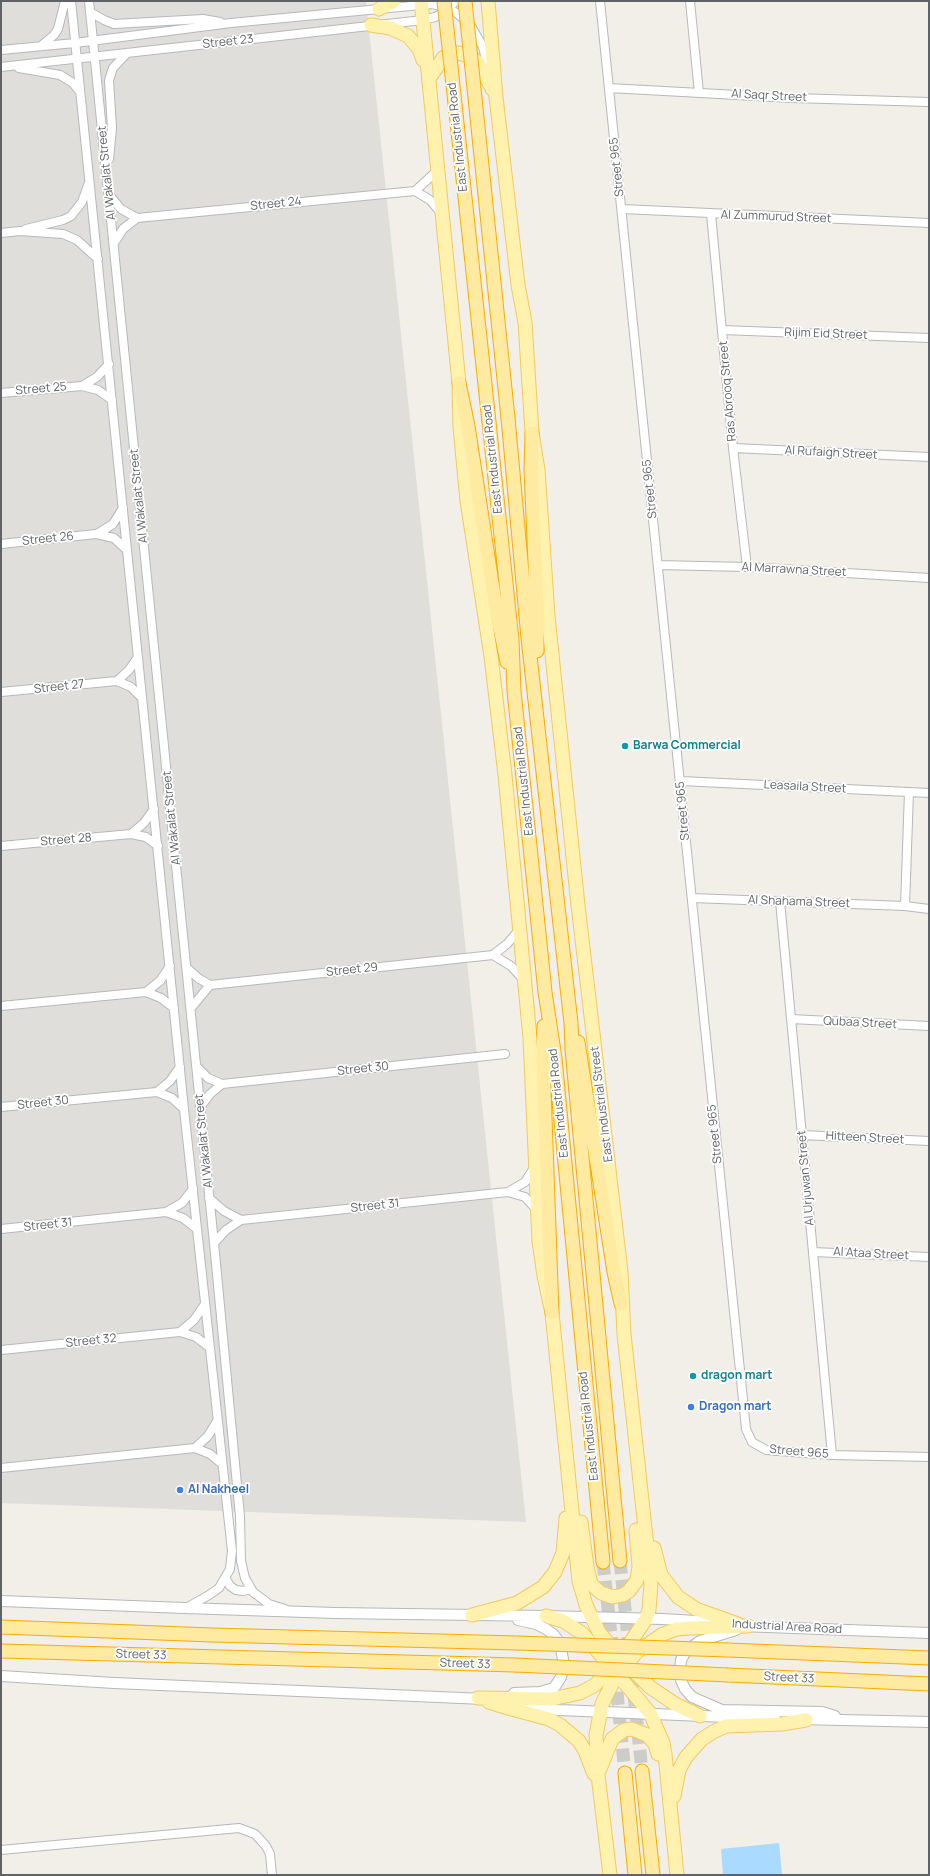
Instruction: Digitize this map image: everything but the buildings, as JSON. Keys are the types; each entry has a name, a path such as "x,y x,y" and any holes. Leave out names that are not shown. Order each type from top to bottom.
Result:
{"highway":[{"name":"East Industrial Road","path":"465,1 508,418 528,638 535,689 571,1024 572,1058 620,1561"},
{"name":"East Industrial Road","path":"446,4 488,422 512,640 514,691 545,992 555,1058 603,1562"},
{"path":"459,383 468,426 496,609 514,691"},
{"path":"532,433 530,470 537,638 535,689"},
{"path":"545,992 543,1061 552,1313"},
{"path":"571,1024 580,1049 614,1272 621,1304"},
{"name":"Street 33","path":"1,1627 212,1636 517,1643 929,1658"},
{"name":"Street 33","path":"1,1651 515,1666 929,1684"},
{"path":"642,1771 653,1875"},
{"path":"625,1773 635,1875"}],"main road":[{"path":"379,9 394,1"},
{"path":"488,1 496,97 518,285 525,322 532,433"},
{"name":"East Industrial Road","path":"421,3 459,383 460,427 467,501 491,656 505,775 530,1038 537,1210 541,1261 552,1313 567,1456"},
{"path":"370,26 390,28 408,36 419,49 429,78"},
{"path":"429,78 439,62 448,55 454,53 465,54 480,64 496,97"},
{"name":"East Industrial Street","path":"532,433 538,470 548,616 578,905 621,1272 621,1304"},
{"path":"610,1875 598,1775 596,1735 600,1710 619,1666 646,1619 649,1610 651,1584 621,1304"},
{"path":"567,1456 582,1526 587,1568 591,1584 601,1594 613,1597 623,1595 629,1591 638,1575 634,1502 636,1453"},
{"path":"636,1453 648,1502 655,1553 661,1575 668,1587 678,1598 696,1609 748,1626"},
{"path":"472,1615 502,1608 525,1599 543,1587 555,1572 562,1558 565,1543 567,1456"},
{"path":"567,1456 580,1581 586,1605 619,1666 650,1713 663,1743 677,1875"},
{"path":"546,1616 563,1621 582,1633 619,1666 640,1678 663,1696 700,1716"},
{"path":"478,1698 551,1699 566,1697 580,1693 595,1685 655,1638 677,1629 748,1626"},
{"path":"478,1698 549,1719 571,1732 579,1740 585,1751 600,1791"},
{"path":"672,1818 675,1785 679,1770 686,1757 702,1739 726,1726 782,1724 806,1720"},
{"path":"598,1775 607,1747 612,1740 624,1730 632,1729 640,1731 647,1735 655,1744 659,1756 670,1875"}],"street":[{"path":"39,47 54,35 58,29 65,1"},
{"name":"Al Wakalat Street","path":"71,1 184,1109 232,1551 230,1569 226,1579"},
{"name":"Al Wakalat Street","path":"89,1 210,1198 240,1516 240,1561 244,1578 251,1589 269,1604 289,1611"},
{"name":"Street 23","path":"1,50 93,41 231,23 379,9 421,3 446,4 456,1"},
{"name":"Street 965","path":"600,1 681,780 746,1429 752,1442 766,1450 832,1455 929,1457"},
{"path":"690,1 699,93"},
{"name":"Street 23","path":"3,67 423,20 435,17 446,4"},
{"name":"Street 23","path":"446,4 464,19 477,35 482,47 496,97"},
{"name":"Street 23","path":"90,12 114,24 203,19 231,23"},
{"path":"107,175 112,128 109,80 113,68 128,53"},
{"name":"Street 23","path":"3,67 60,75 73,83 81,93"},
{"name":"Al Saqr Street","path":"609,88 929,102"},
{"path":"437,171 427,182 415,191 430,200 442,214"},
{"path":"1,233 20,231 63,220 71,216 82,202 90,179"},
{"name":"Street 24","path":"136,218 415,191"},
{"path":"109,195 121,209 136,218 123,229 114,243"},
{"name":"Al Zummurud Street","path":"622,209 929,223"},
{"name":"Ras Abrooq Street","path":"711,214 733,448 747,567"},
{"path":"20,231 54,233 70,236 98,258"},
{"name":"Rijim Eid Street","path":"723,330 929,338"},
{"name":"Street 25","path":"82,386 97,377 109,364"},
{"name":"Street 25","path":"1,393 82,386 98,390 112,400"},
{"name":"Al Rufaigh Street","path":"733,448 929,457"},
{"name":"Street 26","path":"96,534 113,524 123,508"},
{"name":"Street 26","path":"1,544 96,534 114,538 127,550"},
{"name":"Al Marrawna Street","path":"658,565 747,567 929,578"},
{"path":"138,657 129,670 117,681 131,687 142,698"},
{"name":"Street 27","path":"1,692 117,681"},
{"name":"Leasaila Street","path":"681,780 929,794"},
{"path":"905,906 909,792"},
{"path":"131,834 144,823 154,809"},
{"name":"Street 28","path":"1,846 131,834 146,837 158,846"},
{"name":"Al Shahama Street","path":"692,898 905,906 929,909"},
{"name":"Al Urjuwan Street","path":"780,901 832,1455"},
{"path":"519,930 507,944 493,955 511,966 525,983"},
{"name":"Street 29","path":"210,986 493,955"},
{"path":"146,992 160,981 170,966"},
{"path":"187,968 210,986 191,1008"},
{"path":"1,1006 146,992 161,998 174,1008"},
{"name":"Qubaa Street","path":"791,1019 929,1026"},
{"name":"Street 30","path":"222,1084 504,1054"},
{"path":"197,1066 208,1078 222,1084 210,1094 200,1106"},
{"path":"180,1067 170,1081 157,1092 172,1098 184,1109"},
{"name":"Street 30","path":"1,1107 157,1092"},
{"name":"Hitteen Street","path":"802,1135 929,1141"},
{"name":"Street 31","path":"214,1243 226,1230 241,1220 508,1192 525,1182 535,1165"},
{"name":"Street 31","path":"1,1229 166,1212 182,1203 193,1189"},
{"name":"Street 31","path":"508,1192 525,1197 537,1210"},
{"path":"210,1198 224,1211 241,1220"},
{"name":"Street 31","path":"166,1212 183,1218 197,1229"},
{"name":"Al Ataa Street","path":"813,1252 929,1257"},
{"path":"929,1257 929,1262"},
{"path":"180,1332 194,1320 205,1304"},
{"name":"Street 32","path":"1,1350 180,1332 196,1337 209,1347"},
{"path":"195,1448 208,1436 217,1421"},
{"path":"1,1468 195,1448 210,1454 222,1464"},
{"path":"184,1608 209,1595 219,1588 226,1579 230,1586 236,1590 243,1591 251,1589"},
{"path":"1,1601 289,1611 646,1619"},
{"path":"478,1698 509,1693 550,1690 558,1684 561,1677 564,1665 562,1653 560,1643 554,1635 536,1624 501,1616"},
{"name":"Industrial Area Road","path":"646,1619 702,1621 748,1626 929,1633"},
{"path":"748,1626 700,1642 686,1651 681,1660 681,1680 692,1697 705,1704 722,1710 822,1712 851,1720"},
{"path":"1,1676 114,1684 478,1698 532,1708 806,1720 929,1722"},
{"path":"1,1850 239,1828 255,1834 266,1846 270,1854 272,1875"}],"shaded area":[{"path":"1,1 366,1 526,1522 1,1503"}],"water":[{"path":"779,1843 782,1875 723,1875 721,1849"}],"tunnel":[{"path":"620,1561 642,1771"},
{"path":"603,1562 613,1653"},
{"path":"615,1673 625,1773"}],"place":[{"name":"Barwa Commercial","path":"625,746"},
{"name":"dragon mart","path":"693,1376"},
{"name":"Dragon mart","path":"691,1407"},
{"name":"Al Nakheel","path":"180,1490"}]}
